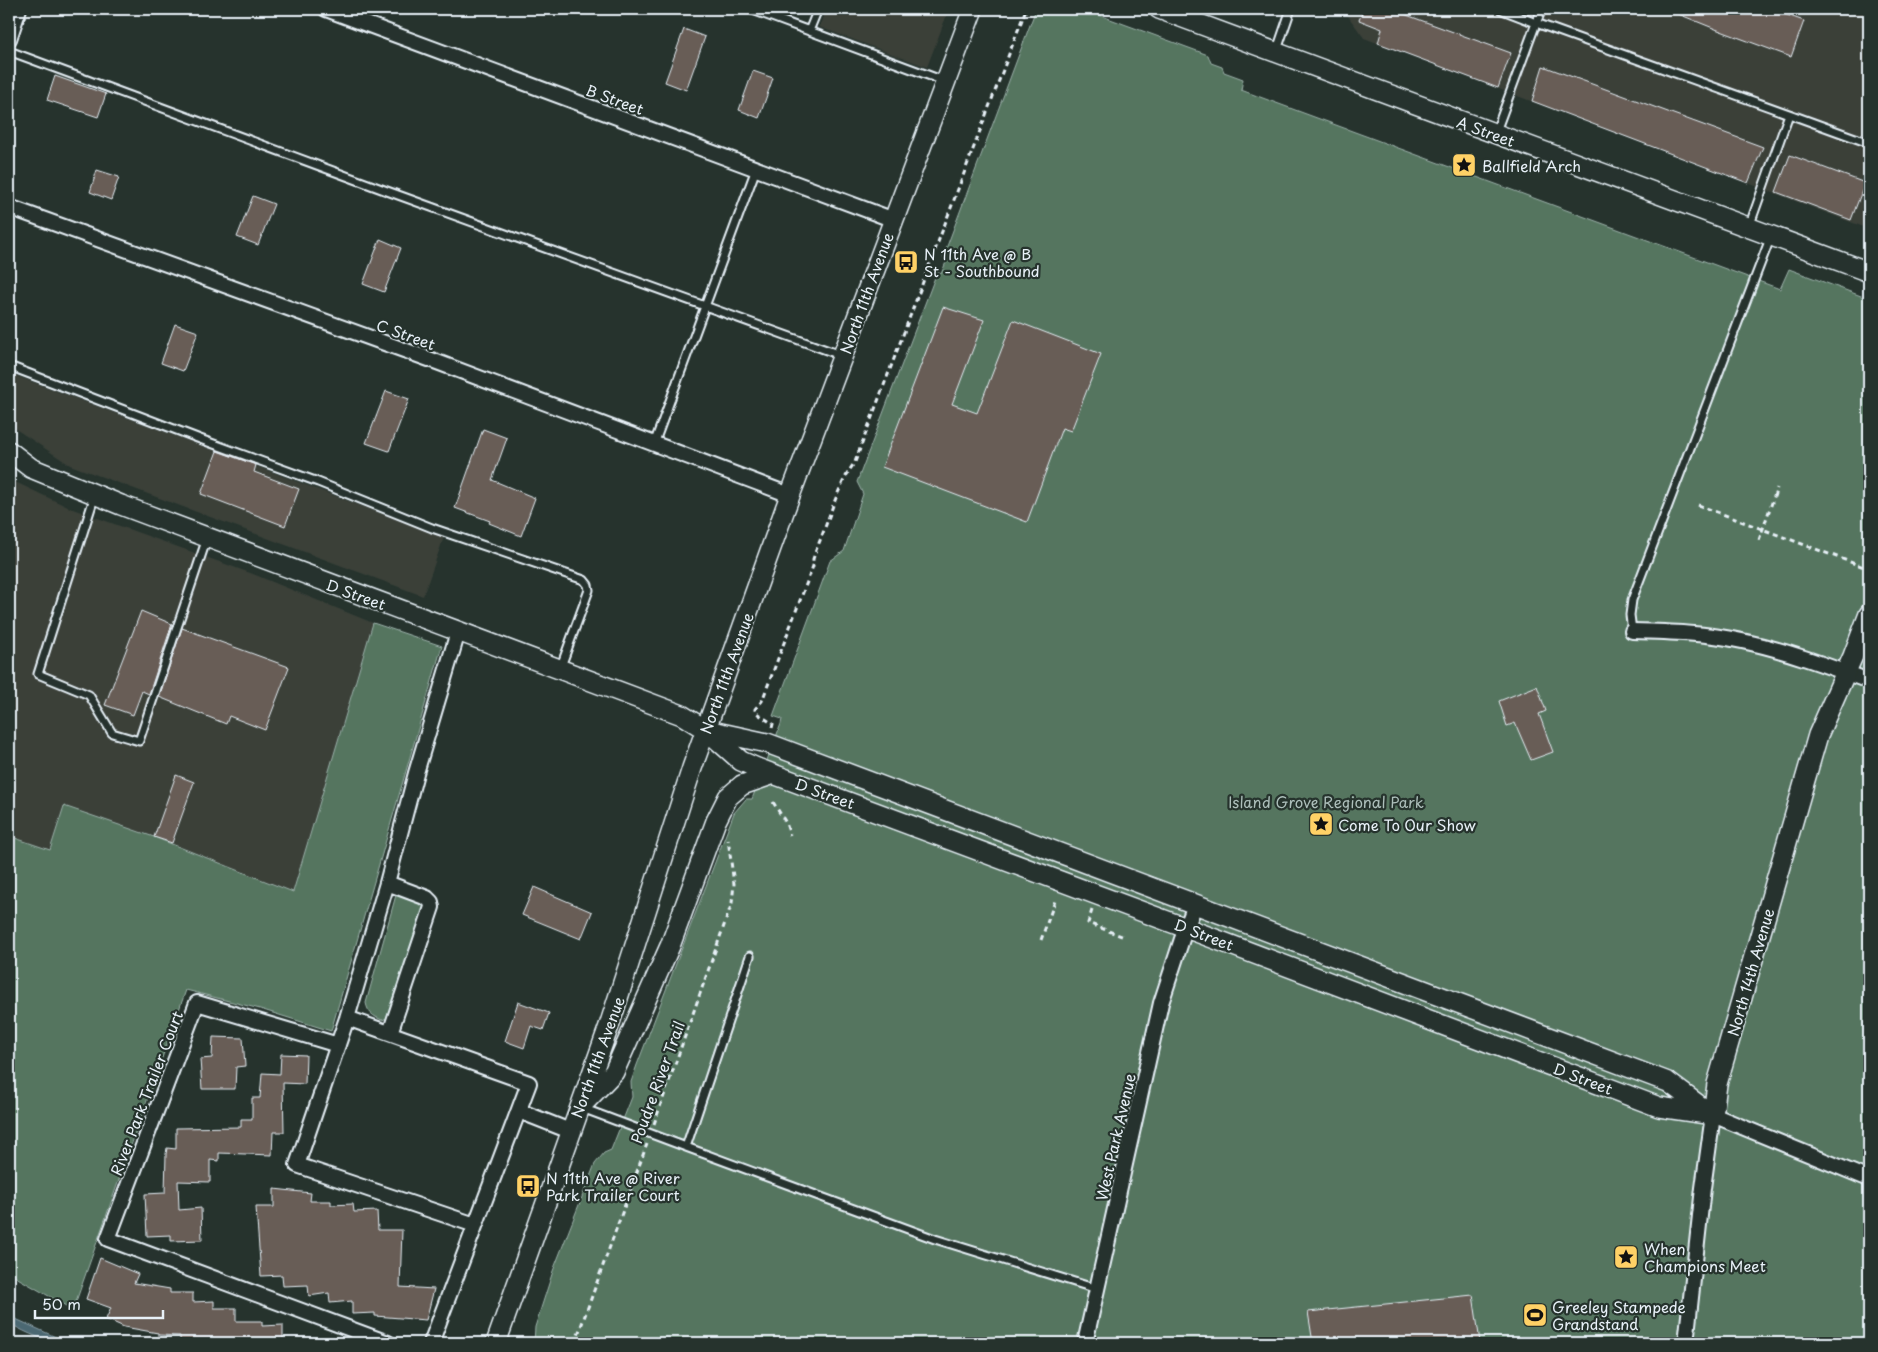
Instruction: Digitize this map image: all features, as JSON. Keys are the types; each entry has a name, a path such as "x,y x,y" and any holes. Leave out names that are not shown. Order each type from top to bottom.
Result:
{"street":[{"path":"9,39 19,9"},
{"name":"B Street","path":"326,9 894,220"},
{"name":"North 11th Avenue","path":"496,1343 614,1012 706,730 790,495 973,9"},
{"name":"A Street","path":"1159,9 1869,272"},
{"name":"C Street","path":"9,207 419,356 790,495"},
{"name":"D Street","path":"9,450 31,468 95,495 682,715 706,730 741,761 774,774 1184,934 1659,1107 1713,1115 1869,1179"},
{"name":"North 14th Avenue","path":"1686,1343 1717,1084 1818,735 1869,614"},
{"path":"1632,631 1684,632 1742,641 1846,672 1869,681"},
{"path":"458,632 416,772 387,883 347,1018 297,1165 475,1225"},
{"name":"D Street","path":"706,730 767,743 1668,1082 1713,1115"},
{"path":"579,1107 614,1072 670,946 716,821 728,797 742,785 774,774"},
{"path":"387,883 427,898 431,902 432,907 390,1034"},
{"name":"West Park Avenue","path":"1085,1343 1161,1003 1195,905"},
{"name":"River Park Trailer Court","path":"338,1045 198,1003 108,1239 388,1343"},
{"path":"347,1018 529,1083 431,1343"},
{"path":"519,1111 570,1131"}],"lane":[{"path":"750,9 946,82"},
{"path":"809,31 818,9"},
{"path":"1276,53 1291,9"},
{"path":"1500,9 1869,143"},
{"path":"1495,134 1542,9"},
{"path":"9,51 378,188 843,356"},
{"path":"1749,228 1789,114"},
{"path":"654,444 756,169"},
{"path":"1632,631 1630,615 1632,600 1771,236"},
{"path":"9,366 191,436 318,482 432,528 584,580 588,585 588,590 560,670"},
{"path":"95,495 38,674 89,695 112,732 139,741 207,538"},
{"path":"686,1147 750,956"},
{"path":"579,1107 935,1239 1098,1289"}],"path":[{"path":"771,731 773,724 755,712 755,709 762,701 841,486 855,462 1026,9"},
{"path":"1759,540 1777,488"},
{"path":"1698,505 1869,569"},
{"path":"773,802 786,823 790,835"},
{"name":"Poudre River Trail","path":"575,1343 732,903 734,884 727,831"},
{"path":"1041,940 1058,893"},
{"path":"1093,906 1088,923 1124,938"}],"shaded area":[{"path":"826,9 949,9 927,67 819,27"},
{"path":"1349,9 1869,9 1869,229 1364,38 1348,16"},
{"path":"9,373 444,537 423,596 70,465 17,430 9,420"},
{"path":"9,479 70,508 253,574 373,623 293,892 154,837 64,806 50,851 9,836"}],"green space":[{"name":"Island Grove Regional Park","path":"1036,9 1083,9 1208,55 1211,63 1222,67 1224,72 1243,79 1241,90 1780,289 1789,269 1869,299 1869,1343 534,1343 535,1327 553,1271 595,1164 604,1153 611,1150 632,1097 631,1082 637,1065 734,813 746,799 752,799 781,724 782,719 773,716 830,561 844,551 863,494 857,482 937,272 941,274 947,260 943,257"},
{"path":"373,623 442,646 331,1031 260,1009 186,990 73,1310 9,1273 9,836 50,850 64,806 154,837 293,892"},
{"path":"396,895 420,903 424,907 425,917 390,1017 382,1020 371,1014 366,1003"}],"water":[{"path":"9,1316 69,1343 45,1340 31,1334 9,1323"}],"building":[{"path":"1364,9 1390,9 1511,53 1498,88 1378,43 1382,29 1359,20"},
{"path":"1666,9 1770,9 1804,21 1791,57"},
{"path":"684,29 705,37 686,90 665,82"},
{"path":"1543,66 1763,147 1748,183 1532,101"},
{"path":"753,71 773,78 759,118 739,110"},
{"path":"55,76 106,94 98,117 47,100"},
{"path":"1790,155 1865,183 1851,220 1776,192"},
{"path":"97,170 119,177 111,200 90,192"},
{"path":"253,196 274,204 258,245 237,237"},
{"path":"380,239 401,248 384,292 363,284"},
{"path":"943,307 984,320 952,404 977,413 1013,320 1101,354 1071,431 1062,428 1027,522 882,467"},
{"path":"175,324 198,332 183,371 161,363"},
{"path":"386,391 409,399 389,451 366,443"},
{"path":"483,429 507,438 492,480 535,498 521,536 489,523 490,521 455,508"},
{"path":"217,451 256,465 254,472 299,489 285,526 201,494"},
{"path":"141,611 172,624 149,694 142,691 133,715 105,705"},
{"path":"182,628 289,667 265,730 229,716 226,724 159,697"},
{"path":"1537,686 1546,711 1539,714 1553,752 1531,760 1515,723 1507,726 1499,701"},
{"path":"176,775 194,782 172,843 154,837"},
{"path":"534,887 592,912 581,939 522,915"},
{"path":"518,1002 549,1013 543,1030 531,1026 524,1048 505,1041"},
{"path":"213,1037 243,1038 245,1066 236,1067 235,1089 202,1089 200,1059 212,1058"},
{"path":"281,1054 306,1055 305,1084 283,1083 284,1132 273,1132 272,1155 219,1153 219,1161 210,1160 210,1182 178,1181 179,1210 201,1208 202,1240 171,1241 171,1235 147,1236 145,1194 165,1193 167,1148 176,1149 176,1128 241,1127 241,1119 252,1119 252,1098 260,1098 262,1073 280,1074"},
{"path":"274,1189 311,1193 310,1201 331,1201 331,1205 353,1204 354,1212 377,1211 378,1230 402,1230 400,1287 434,1289 426,1320 375,1316 375,1313 352,1314 352,1301 330,1303 329,1293 309,1296 308,1285 283,1286 282,1275 261,1276 256,1207 274,1207"},
{"path":"100,1258 138,1274 134,1283 170,1289 170,1293 193,1293 193,1302 214,1301 214,1308 236,1308 236,1321 262,1321 262,1326 283,1325 283,1343 180,1341 180,1336 158,1335 158,1333 124,1327 106,1319 111,1308 86,1299"},
{"path":"1473,1295 1480,1342 1313,1343 1308,1312"}],"place":[{"name":"Ballfield Arch","path":"1464,165"},
{"name":"N 11th Ave @ B St - Southbound","path":"906,262"},
{"name":"Come To Our Show","path":"1321,824"},
{"name":"N 11th Ave @ River Park Trailer Court","path":"528,1186"},
{"name":"When Champions Meet","path":"1626,1257"},
{"name":"Greeley Stampede Grandstand","path":"1535,1315"}]}
